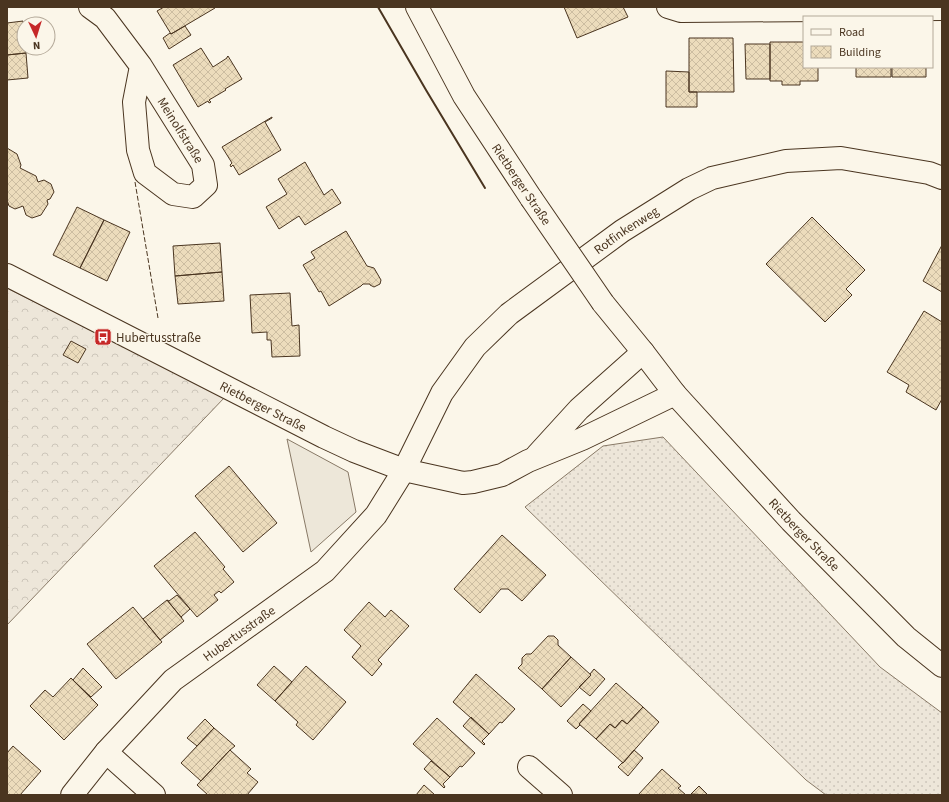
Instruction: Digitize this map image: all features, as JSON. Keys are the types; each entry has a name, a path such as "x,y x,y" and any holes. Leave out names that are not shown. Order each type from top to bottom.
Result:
{"street":[{"name":"Meinolfstraße","path":"90,7 105,18 142,66 203,164 206,185 193,197 173,194 145,173 138,150 134,102 142,66"},
{"name":"Rietberger Straße","path":"417,7 464,96 531,198 603,303 675,394 791,521 906,637 942,666"},
{"path":"668,7 681,11 942,9"},
{"name":"Rotfinkenweg","path":"404,470 442,393 475,347 509,314 616,236 689,190 712,178 786,161 841,158 929,173 942,178"},
{"name":"Rietberger Straße","path":"7,275 310,431 354,451 404,470 463,483 474,482 502,475 532,460 582,439 675,394"},
{"name":"Rietberger Straße","path":"532,460 578,409 643,352"},
{"name":"Hubertusstraße","path":"72,795 106,752 173,680 325,570 376,515 404,470"},
{"path":"106,752 154,795"},
{"path":"529,767 561,795"}],"green space":[{"path":"7,288 225,397 7,625"},
{"path":"663,437 880,667 942,713 942,795 826,795 806,780 525,507 603,446"}],"shaded area":[{"path":"287,439 348,472 356,512 311,552"}],"building":[{"path":"164,7 215,8 171,34 157,11"},
{"path":"564,7 623,7 628,17 577,38"},
{"path":"16,22 16,54 7,55 7,23"},
{"path":"185,26 191,35 169,49 163,38"},
{"path":"689,38 733,38 734,92 689,92"},
{"path":"770,42 803,42 803,68 818,68 818,81 800,81 800,85 782,85 782,81 770,81"},
{"path":"745,44 770,44 770,79 746,79"},
{"path":"201,48 213,67 228,56 242,79 209,100 211,102 209,103 208,101 198,107 173,65"},
{"path":"16,54 16,56 26,56 28,78 7,80 7,55"},
{"path":"856,68 891,68 891,77 856,77"},
{"path":"892,68 926,68 926,77 892,77"},
{"path":"666,71 689,72 689,92 697,92 697,107 666,107"},
{"path":"272,117 265,122 281,150 239,175 233,165 231,167 230,165 232,163 222,147"},
{"path":"7,148 17,154 21,165 20,168 36,176 38,182 44,180 51,184 54,192 50,199 47,200 48,204 41,215 32,218 26,215 23,206 15,209 9,206 7,200"},
{"path":"305,162 324,195 332,189 341,203 305,225 299,216 279,229 266,207 287,194 278,179"},
{"path":"77,207 104,220 80,268 53,255"},
{"path":"812,217 865,270 846,289 852,295 825,322 766,264"},
{"path":"104,220 130,232 107,281 80,268"},
{"path":"346,231 367,266 374,268 381,280 380,284 374,287 370,284 363,284 329,306 321,291 319,292 303,265 315,258 311,252"},
{"path":"220,243 222,272 175,276 173,246"},
{"path":"942,245 942,292 923,281"},
{"path":"222,272 224,301 178,304 175,276"},
{"path":"290,293 292,326 299,325 300,356 272,357 271,340 267,340 267,332 252,333 250,295"},
{"path":"924,311 942,322 942,399 936,410 906,392 909,385 887,372"},
{"path":"71,341 86,349 78,363 63,355"},
{"path":"229,466 277,523 243,552 195,496"},
{"path":"195,532 225,567 223,569 234,582 221,593 219,591 214,595 218,600 197,617 154,566"},
{"path":"502,535 546,575 522,601 508,589 501,589 480,613 454,589"},
{"path":"177,595 190,609 181,617 167,600 169,601"},
{"path":"167,600 184,621 160,640 143,619"},
{"path":"369,602 385,617 391,610 409,626 378,660 382,664 372,676 352,657 361,646 344,630"},
{"path":"133,607 162,642 116,679 87,644"},
{"path":"548,636 554,636 558,640 558,645 571,657 542,689 518,668 522,664 522,658 526,654 531,654"},
{"path":"571,657 591,675 561,707 542,689"},
{"path":"274,666 292,682 275,701 257,685"},
{"path":"306,666 346,702 313,740 296,725 298,722 275,701"},
{"path":"83,668 102,687 91,697 73,680"},
{"path":"594,669 605,679 590,696 579,687 591,675 590,674"},
{"path":"476,674 515,709 489,734 453,702"},
{"path":"71,678 98,705 64,740 30,706 45,690 53,697"},
{"path":"616,683 643,707 627,724 622,720 615,728 610,724 596,739 579,724"},
{"path":"583,704 591,711 576,729 567,721"},
{"path":"643,707 659,722 623,763 596,739 610,724 615,728 622,720 627,724"},
{"path":"471,717 489,734 482,741 485,744 484,745 463,726"},
{"path":"437,718 475,753 450,777 413,744"},
{"path":"205,719 214,728 197,746 187,738"},
{"path":"214,728 235,746 201,781 181,763"},
{"path":"13,746 41,771 20,795 7,795 7,753"},
{"path":"230,750 251,769 247,773 258,782 247,795 208,795 197,785"},
{"path":"634,750 643,758 628,776 618,767"},
{"path":"431,761 450,777 443,784 445,787 444,788 424,769"},
{"path":"662,769 681,786 678,788 686,795 638,795"},
{"path":"424,785 435,795 416,795"},
{"path":"699,786 708,795 691,794"}],"fence":[{"path":"135,182 158,318"}],"wall":[{"path":"378,7 485,188"}],"place":[{"name":"Hubertusstraße","path":"103,337"}]}
